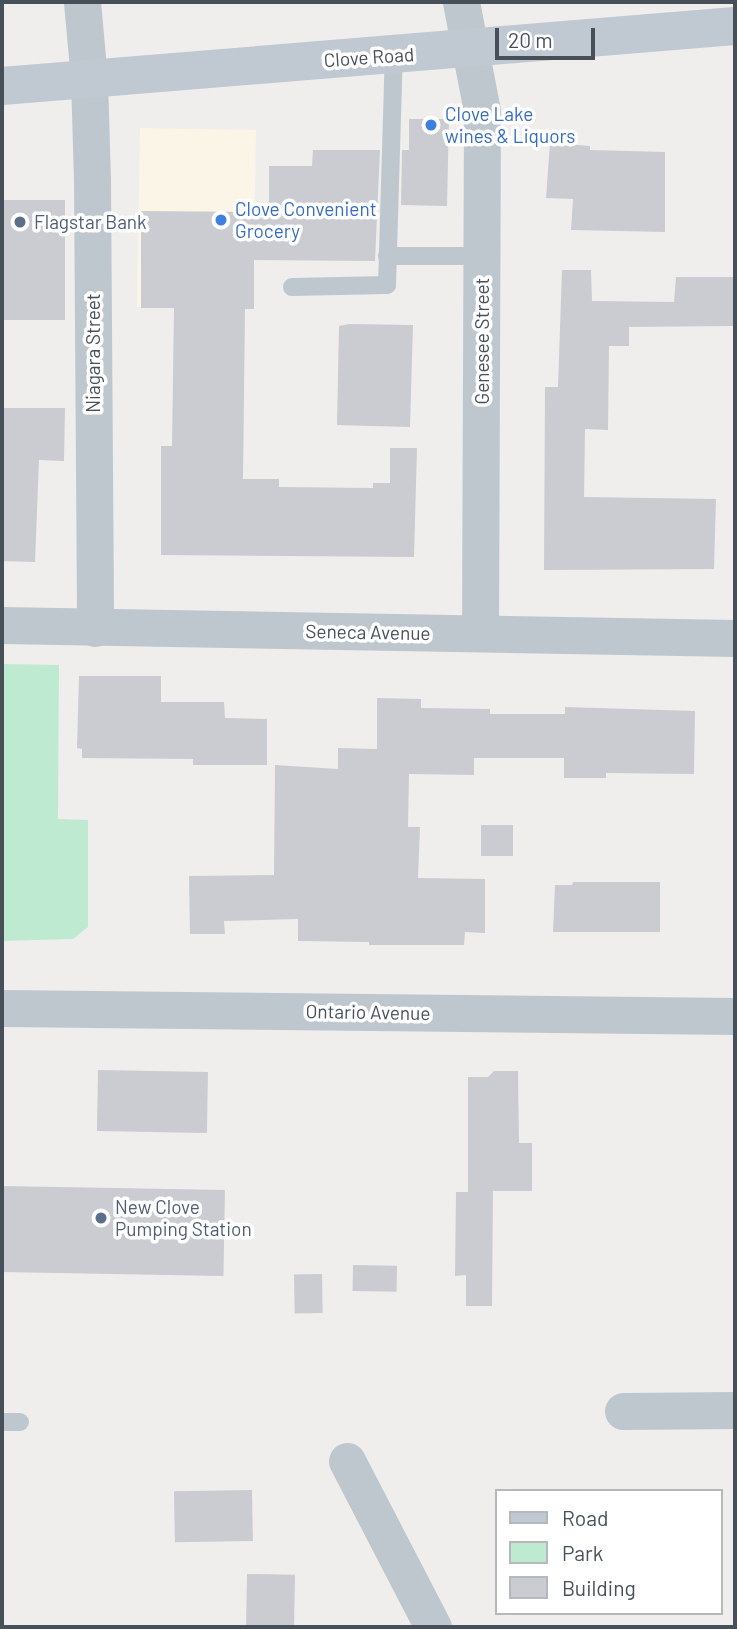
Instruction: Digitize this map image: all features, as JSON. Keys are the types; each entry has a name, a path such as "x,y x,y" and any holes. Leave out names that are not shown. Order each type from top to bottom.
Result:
{"main road":[{"name":"Clove Road","path":"2,86 471,50 735,26"}],"street":[{"name":"Niagara Street","path":"82,2 89,79 95,628"},
{"name":"Genesee Street","path":"461,2 482,111 480,633"},
{"name":"Seneca Avenue","path":"2,625 735,638"},
{"name":"Ontario Avenue","path":"2,1008 735,1016"},
{"path":"623,1411 735,1410"},
{"path":"347,1461 433,1627"}],"lane":[{"path":"292,288 387,285 394,55"},
{"path":"387,256 482,256"},
{"path":"2,1422 20,1422"}],"shaded area":[{"path":"140,128 256,130 253,309 137,307"}],"green space":[{"path":"2,664 59,665 58,819 88,820 88,927 73,939 2,941"}],"building":[{"path":"409,119 449,119 447,206 401,205 402,150 409,150"},
{"path":"550,143 590,146 590,150 665,152 665,232 571,230 573,199 546,198"},
{"path":"313,150 380,150 375,261 254,260 254,309 245,309 243,479 279,479 279,487 373,488 373,483 390,483 390,448 417,448 414,557 161,555 161,446 172,446 174,308 141,308 141,211 269,212 269,166 312,166"},
{"path":"2,200 65,200 65,320 2,320"},
{"path":"562,270 591,270 592,301 674,302 676,277 735,277 735,326 629,327 629,346 609,346 608,430 585,429 584,497 716,499 714,569 544,570 545,387 558,387"},
{"path":"413,325 410,427 337,425 339,326"},
{"path":"2,408 65,408 64,461 39,460 35,562 2,561"},
{"path":"79,676 161,676 161,702 224,702 225,718 267,719 267,765 193,765 193,759 82,758 82,749 77,748"},
{"path":"377,698 421,699 421,708 490,709 490,714 565,714 565,707 695,711 694,774 606,773 606,778 564,778 564,758 474,758 474,775 409,774 408,827 420,827 418,878 485,879 485,933 465,932 464,945 369,945 369,942 298,941 298,919 224,921 225,934 190,934 189,876 274,875 275,765 338,769 338,748 377,749"},
{"path":"481,825 513,825 513,856 481,856"},
{"path":"573,882 660,882 660,932 553,932 555,885 572,885"},
{"path":"98,1070 208,1072 207,1133 97,1131"},
{"path":"494,1071 518,1071 519,1143 532,1143 532,1191 493,1191 492,1306 466,1306 466,1275 455,1276 456,1192 468,1192 468,1077 488,1077"},
{"path":"2,1186 225,1190 223,1276 2,1272"},
{"path":"353,1265 397,1266 397,1292 353,1291"},
{"path":"294,1274 322,1274 323,1313 295,1313"},
{"path":"252,1490 253,1541 175,1542 174,1491"},
{"path":"247,1574 295,1575 294,1627 246,1627"}],"place":[{"name":"Clove Lake wines & Liquors","path":"431,125"},
{"name":"Clove Convenient Grocery","path":"221,220"},
{"name":"Flagstar Bank","path":"20,222"},
{"name":"New Clove Pumping Station","path":"101,1218"}]}
